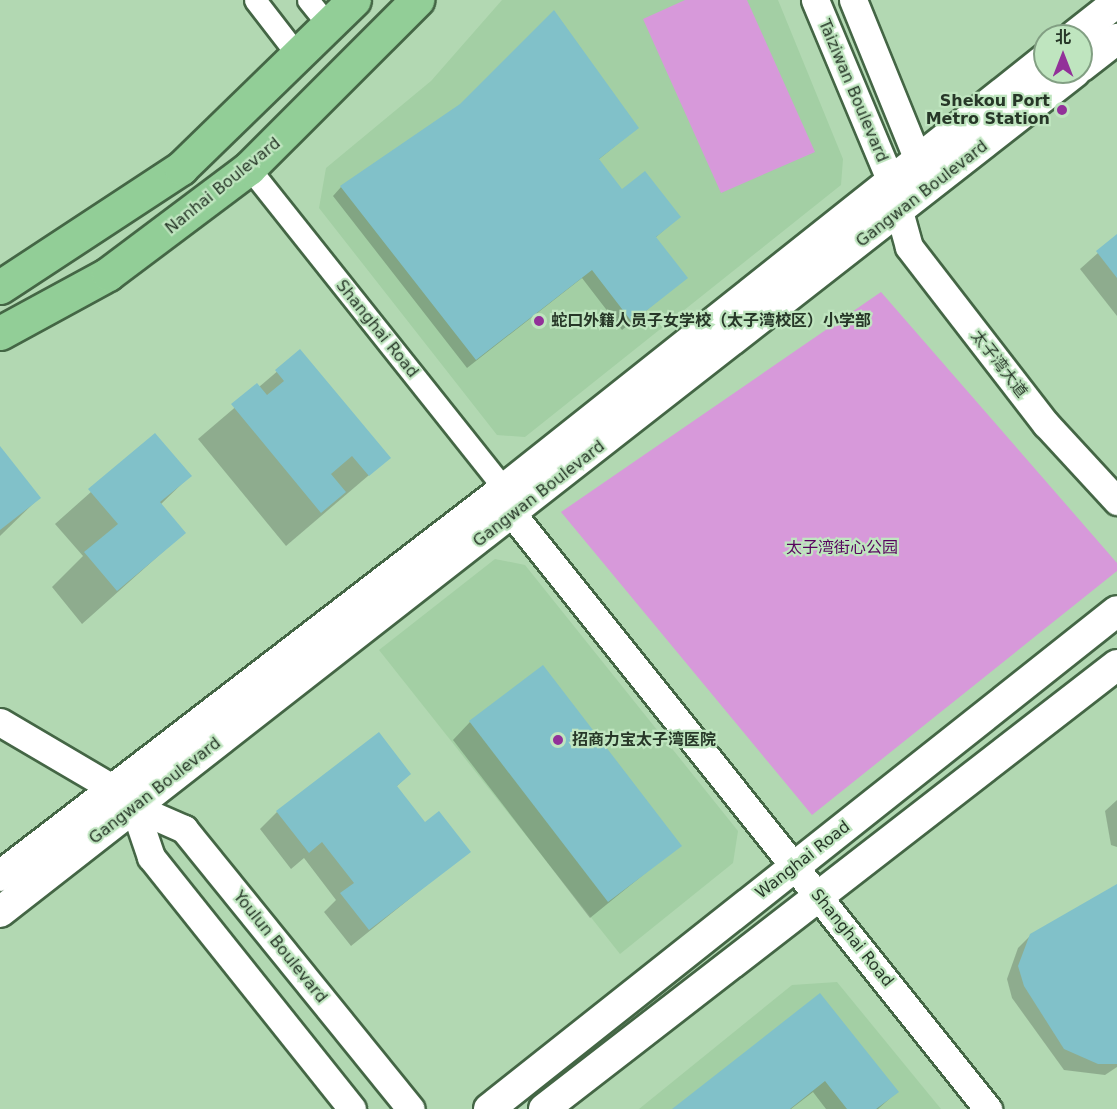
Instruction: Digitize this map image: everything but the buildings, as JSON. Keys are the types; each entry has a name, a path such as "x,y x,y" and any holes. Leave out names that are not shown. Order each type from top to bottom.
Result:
{"main road":[{"path":"0,287 172,175 299,57 354,0"},
{"name":"Nanhai Boulevard","path":"0,333 108,274 249,168 417,0"},
{"path":"1089,24 1117,2"},
{"path":"1093,58 1117,39"},
{"name":"Gangwan Boulevard","path":"0,912 134,807 508,502 891,182 1033,69"},
{"name":"Gangwan Boulevard","path":"0,876 112,788 508,502 897,215 1060,84"},
{"name":"Wanghai Road","path":"489,1109 1117,611"},
{"path":"544,1109 1117,664"}],"street":[{"path":"255,0 299,57"},
{"path":"308,0 330,27"},
{"name":"Taiziwan Boulevard","path":"815,0 891,182"},
{"name":"Taiziwan Boulevard","path":"853,0 918,160"},
{"path":"897,215 918,160"},
{"name":"Shanghai Road","path":"249,168 508,502 987,1109"},
{"name":"太子湾大道","path":"891,182 897,215 909,247 1046,424 1117,501"},
{"name":"Youlun Boulevard","path":"0,722 112,788 134,807 184,829 411,1109"},
{"path":"134,807 151,857 352,1109"}],"shaded area":[{"name":"蛇口外籍人员子女学校（太子湾校区）小学部","path":"502,0 778,0 843,159 841,185 525,437 497,435 319,208 326,168 431,81"},
{"name":"招商力宝太子湾医院","path":"495,559 525,565 738,831 733,863 620,954 379,650"},
{"path":"837,982 941,1109 639,1109 792,985"}],"green space":[{"path":"685,0 747,0 815,152 721,193 643,19"},
{"name":"太子湾街心公园","path":"881,292 1117,563 1117,571 812,815 561,512"}],"place":[{"name":"Shekou Port Metro Station","path":"1062,110"},
{"name":"蛇口外籍人员子女学校（太子湾校区）小学部","path":"539,321"},
{"name":"招商力宝太子湾医院","path":"558,740"}]}
